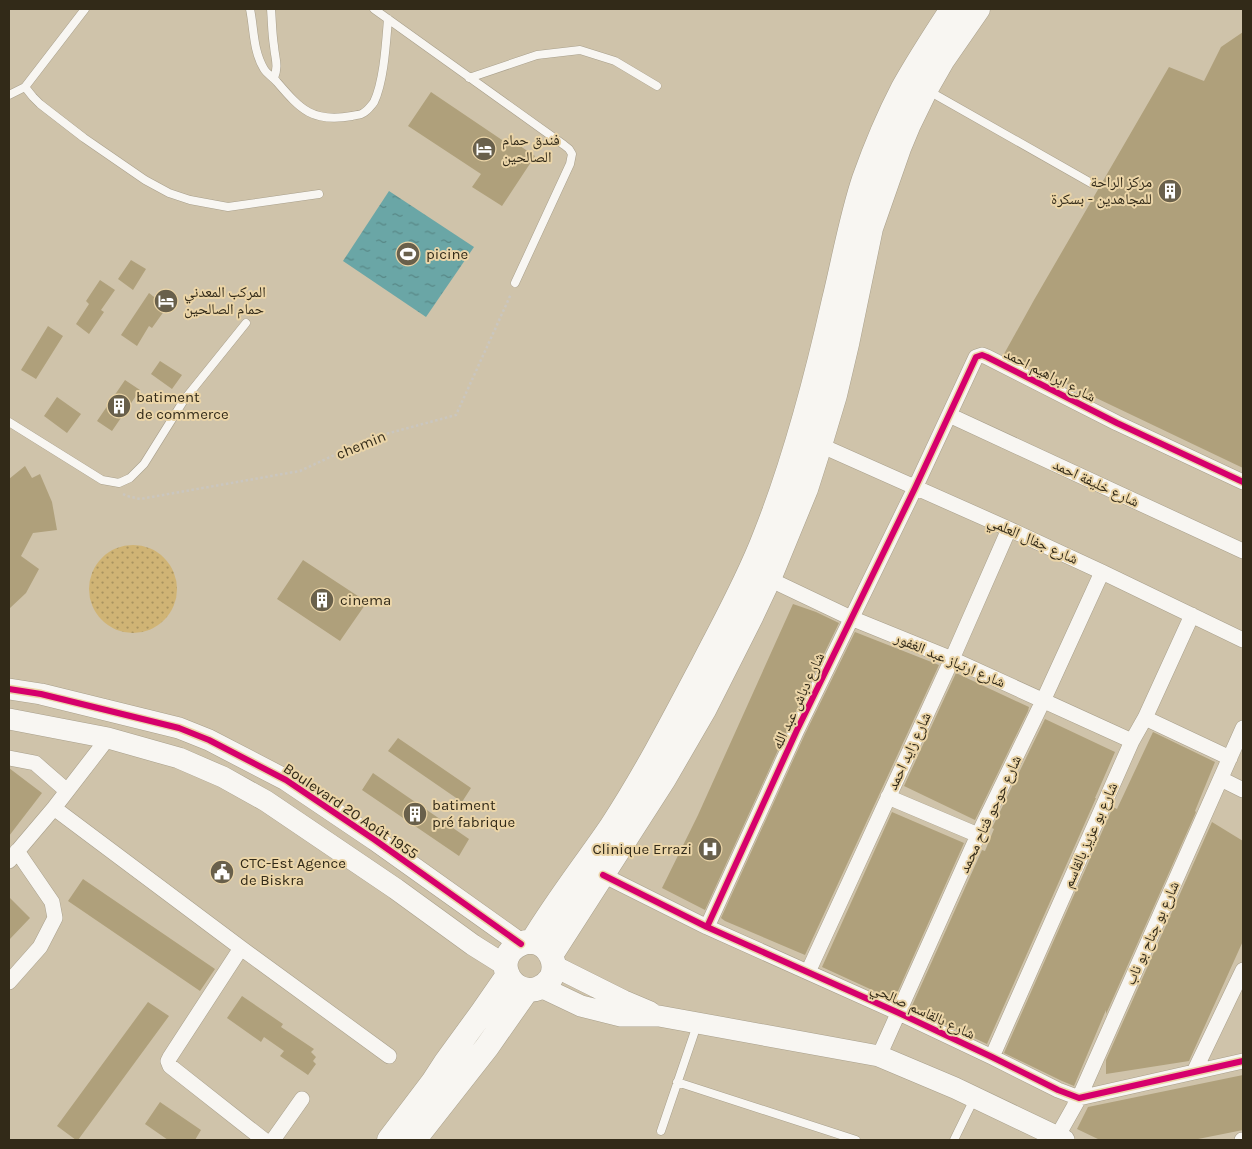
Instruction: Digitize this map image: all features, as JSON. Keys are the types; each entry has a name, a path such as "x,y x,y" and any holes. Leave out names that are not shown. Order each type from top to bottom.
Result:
{"main road":[{"path":"539,952 564,893 612,825 652,759 732,608 764,538 804,421 848,236 864,179 878,141 902,90 952,9"},
{"path":"539,952 603,874 664,780 704,710 769,579 806,489 820,445 843,361 871,228 899,148 908,124 926,89 942,61 978,9"},
{"path":"512,949 539,952 552,976 548,982 534,988 520,988 514,983 506,970 506,960 512,949"},
{"path":"389,1140 433,1082 506,970"},
{"path":"414,1140 486,1046 534,988"}],"street":[{"name":"شارع ابراهيم احمد","path":"915,488 974,361 982,355 1117,423 1243,482"},
{"name":"شارع خليفة احمد","path":"949,415 1243,551"},
{"name":"شارع جفال العلمي","path":"820,445 1102,572 1243,640"},
{"name":"شارع دباش عبد الله","path":"707,928 797,730 915,488"},
{"name":"شارع زايد احمد","path":"808,972 952,659 1009,530"},
{"name":"شارع حوحو فتاح محمد","path":"880,1056 978,836 1102,572"},
{"name":"شارع ارتباز عبد الغفور","path":"769,579 851,618 952,659 1132,741"},
{"name":"شارع بو عزيز بالقاسم","path":"992,1057 1132,741 1145,718 1192,615"},
{"name":"Boulevard 20 Août 1955","path":"9,689 41,694 170,726 192,732 209,740 286,780 539,952 624,1001 659,1016"},
{"path":"1145,718 1230,758"},
{"path":"9,719 108,738 179,758 223,777 266,801 388,884 506,970"},
{"name":"شارع بو جناح بو ناب","path":"1060,1138 1070,1111 1079,1098 1243,728"},
{"path":"9,982 40,947 55,918 52,902 13,856 54,808 108,738"},
{"path":"9,758 35,763 67,791"},
{"path":"1221,779 1243,790"},
{"path":"888,797 978,836"},
{"path":"54,808 389,1056"},
{"name":"شارع بالقاسم صالحي","path":"603,874 707,928 899,1013 1058,1090 1079,1098"},
{"path":"241,948 168,1061 170,1066 264,1140"},
{"path":"1194,1072 1242,975"},
{"path":"534,988 581,1006 621,1016 659,1016 880,1056 1060,1138"},
{"path":"1079,1098 1243,1061"},
{"path":"273,1140 302,1099"}],"lane":[{"path":"9,95 25,87 85,9"},
{"path":"250,9 255,43 264,70 274,78 294,102 309,113 331,118 363,113 373,103 381,80 388,19"},
{"path":"271,9 274,48 278,69 274,78"},
{"path":"374,9 564,145 572,154 570,164 516,283"},
{"path":"469,78 537,55 580,50 615,61 657,86"},
{"path":"25,87 40,104 84,138 145,180 169,193 190,200 228,207 319,194"},
{"path":"926,89 1091,183"},
{"path":"9,422 102,480 119,483 130,478 144,464 184,400 246,323"},
{"path":"661,1131 697,1023"},
{"path":"677,1082 856,1140"},
{"path":"954,1140 975,1098"}],"shaded area":[{"path":"133,545 150,549 164,558 173,572 177,589 173,606 164,620 150,629 133,633 116,629 102,620 93,606 89,589 93,572 102,558 116,549"}],"water":[{"name":"picine","path":"389,191 474,247 426,317 343,261"}],"building":[{"name":"مركز الراحة للمجاهدين - بسكرة","path":"1243,32 1243,468 1004,354 1169,67 1204,81 1221,47"},
{"name":"فندق حمام الصالحين","path":"431,92 505,142 508,138 535,156 502,206 472,187 481,174 408,126"},
{"path":"131,260 146,269 133,290 118,279"},
{"path":"100,280 115,290 101,310 104,312 89,334 76,324 89,304 86,301"},
{"path":"149,293 167,307 152,328 149,326 137,346 121,335"},
{"path":"48,326 63,336 36,379 21,370"},
{"name":"batiment de commerce","path":"160,361 182,375 172,389 151,374"},
{"name":"batiment de commerce","path":"125,380 140,390 112,431 97,421"},
{"path":"57,397 81,414 67,433 44,416"},
{"path":"25,466 32,478 40,474 52,502 57,530 33,533 21,556 39,569 26,593 9,609 9,479"},
{"name":"cinema","path":"303,560 367,602 340,641 277,599"},
{"path":"793,604 839,623 789,726 705,910 662,888 698,815"},
{"path":"855,632 939,665 805,955 721,918 805,734"},
{"path":"956,673 1029,707 975,820 904,786"},
{"path":"1045,719 1115,752 987,1044 911,1008 982,850 985,851 994,829 992,828"},
{"path":"1153,732 1215,762 1196,812 1106,1014 1106,1010 1074,1086 1004,1053 1113,807 1117,809"},
{"name":"batiment pré fabrique","path":"398,738 471,788 462,802 388,751"},
{"path":"9,768 42,793 9,836"},
{"name":"batiment pré fabrique","path":"373,773 469,839 459,856 362,790"},
{"path":"892,812 964,843 894,1000 822,967"},
{"path":"1212,822 1243,841 1243,941 1189,1061 1106,1074 1106,1060"},
{"path":"83,879 215,969 200,991 68,901"},
{"path":"9,897 30,918 9,940"},
{"path":"242,996 283,1024 281,1027 314,1049 311,1052 316,1057 313,1061 316,1064 308,1075 280,1056 284,1051 264,1037 261,1042 227,1018"},
{"path":"148,1002 169,1016 78,1140 76,1140 57,1126"},
{"path":"1243,1075 1243,1130 1193,1140 1100,1140 1077,1129 1088,1107"},
{"path":"160,1102 201,1130 195,1140 168,1140 145,1124"}],"cycle path":[{"path":"707,927 797,730 915,488 976,357 982,355 987,357 1117,423 1243,482"},
{"path":"9,689 41,694 179,728 209,740 286,780 375,840 521,944"},
{"path":"603,875 707,927 899,1013 1058,1090 1079,1098 1243,1061"}],"place":[{"name":"فندق حمام الصالحين","path":"484,149"},
{"name":"مركز الراحة للمجاهدين - بسكرة","path":"1170,191"},
{"name":"picine","path":"408,254"},
{"name":"المركب المعدني حمام الصالحين","path":"166,301"},
{"name":"batiment de commerce","path":"119,406"},
{"name":"cinema","path":"322,600"},
{"name":"batiment pré fabrique","path":"415,814"},
{"name":"Clinique Errazi","path":"710,849"},
{"name":"CTC-Est Agence de Biskra","path":"222,872"}]}
